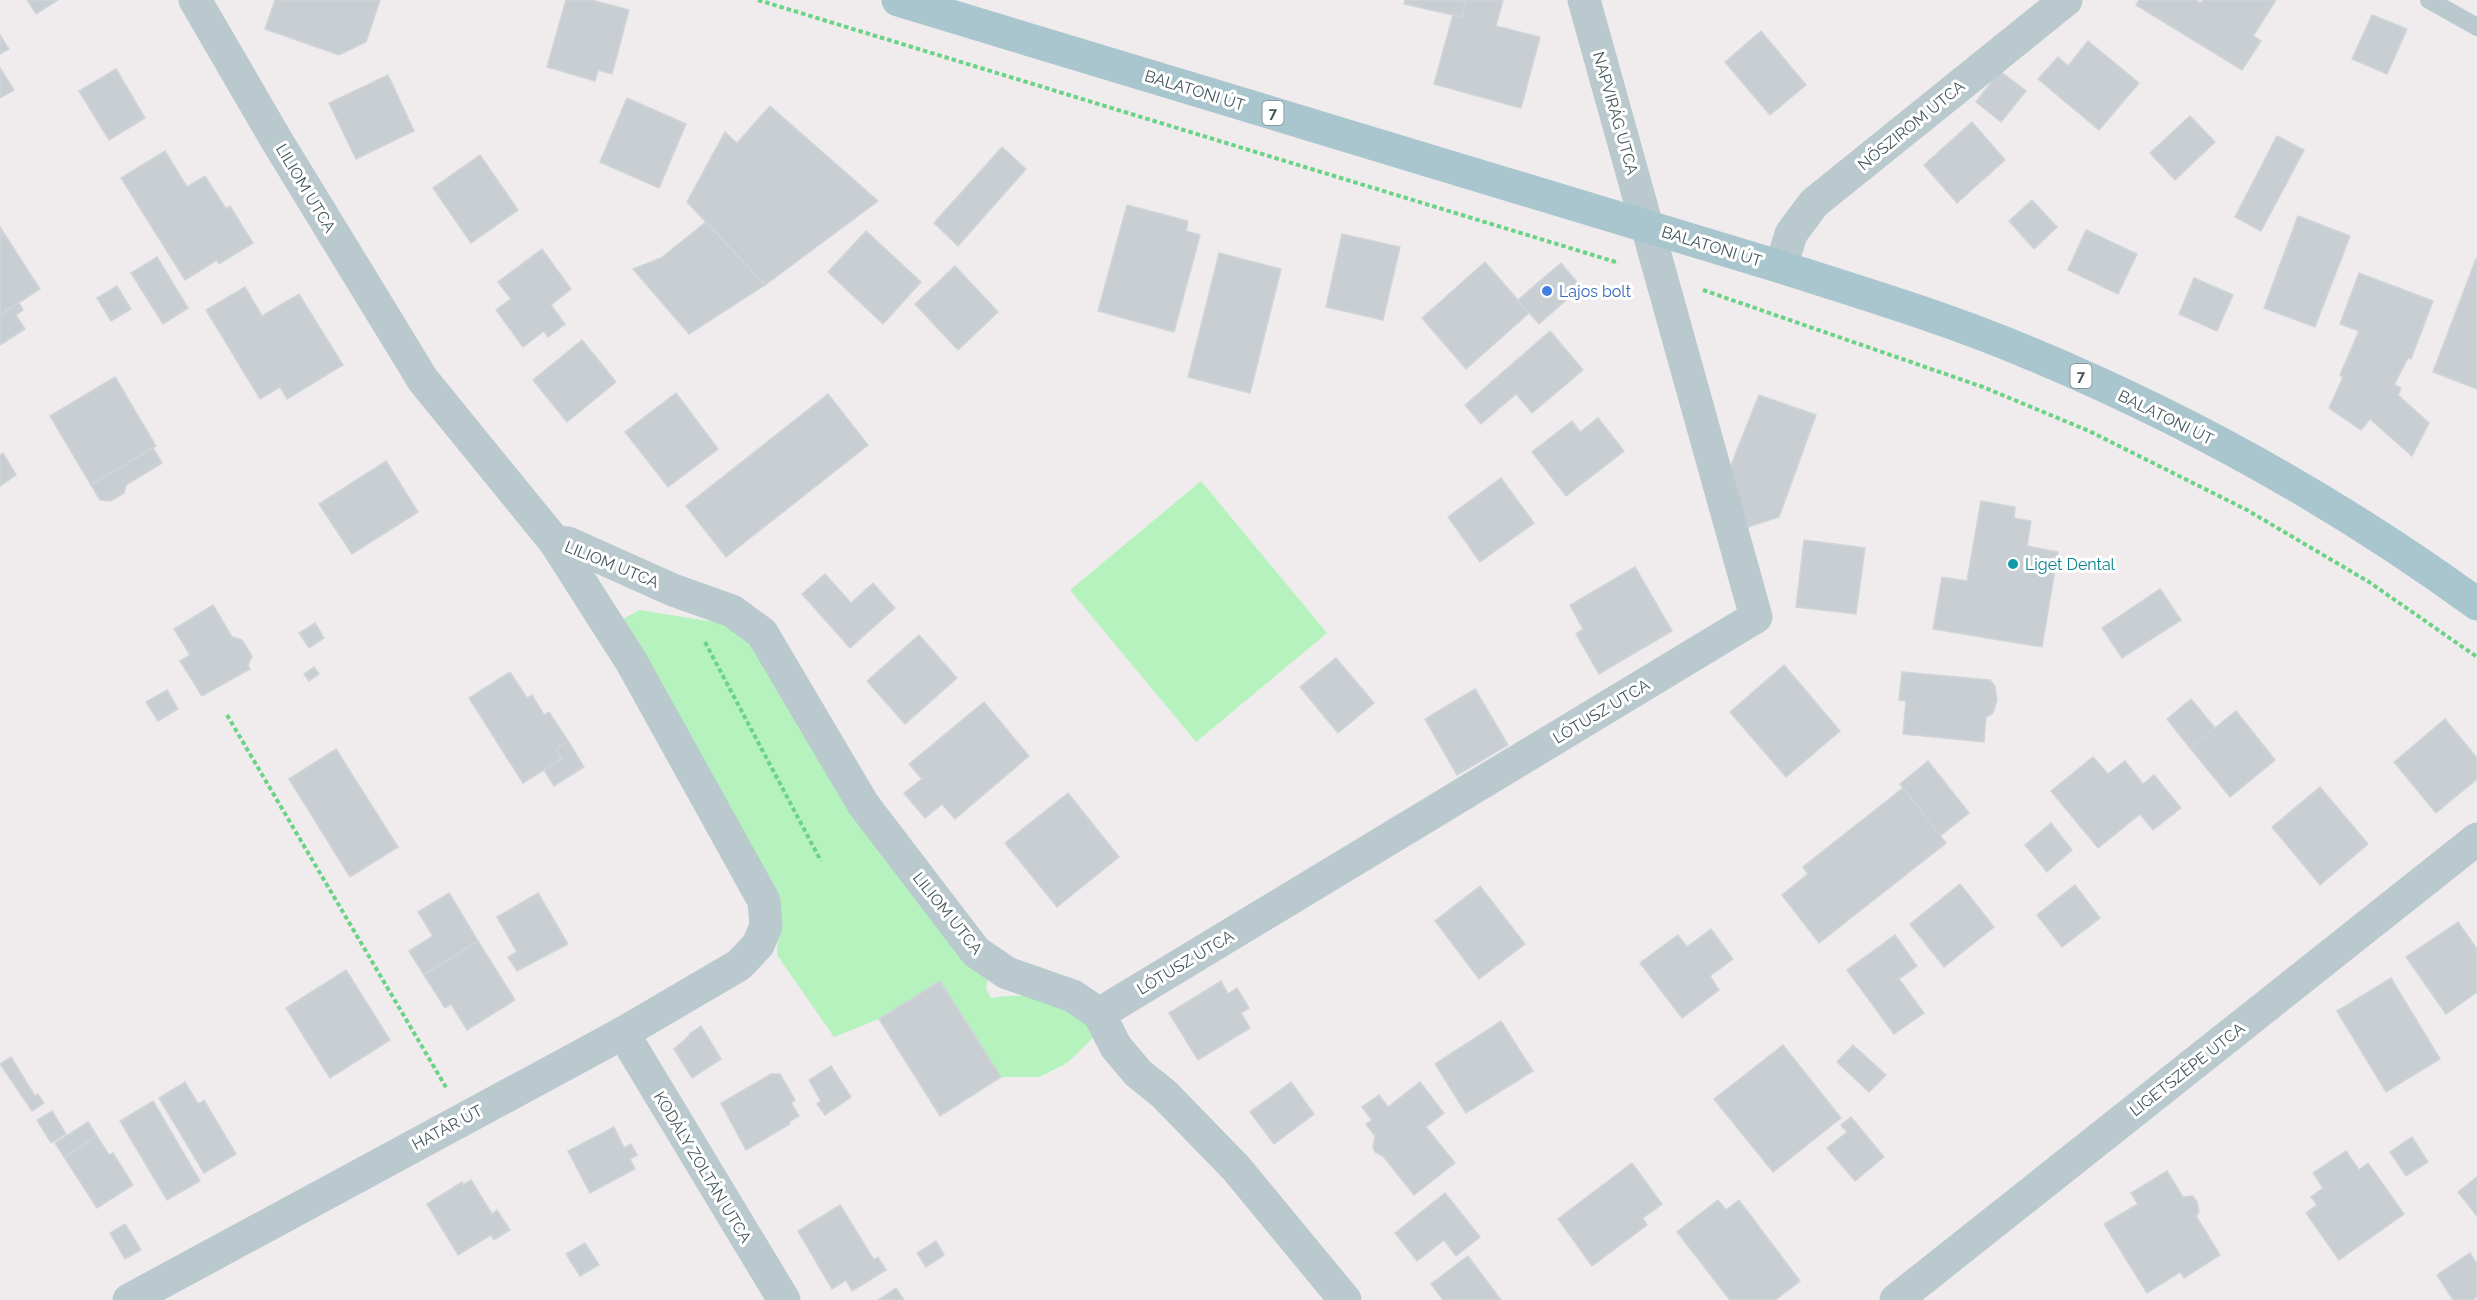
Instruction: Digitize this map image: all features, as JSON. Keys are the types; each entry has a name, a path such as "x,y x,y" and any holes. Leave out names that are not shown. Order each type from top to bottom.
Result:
{"main road":[{"name":"BALATONI ÚT","path":"898,0 1781,267 1907,308 2033,354 2163,413 2289,480 2419,562 2477,604"}],"street":[{"name":"LILIOM UTCA","path":"195,0 277,141 423,380 555,543 631,661 764,901 765,926 758,945"},
{"name":"NAPVIRÁG UTCA","path":"1584,0 1648,227"},
{"name":"NŐSZIROM UTCA","path":"1781,267 1791,234 1814,202 2066,0"},
{"name":"LÓTUSZ UTCA","path":"1099,1014 1756,617 1648,227"},
{"name":"LILIOM UTCA","path":"555,543 568,543 673,590 732,611 762,633 863,804 976,952 1007,973 1073,996 1099,1014 1116,1047 1138,1072 1164,1094 1236,1168 1345,1300"},
{"name":"LIGETSZÉPE UTCA","path":"1896,1300 2477,838"},
{"name":"HATÁR ÚT","path":"129,1300 623,1033 739,964 758,945"},
{"name":"KODÁLY ZOLTÁN UTCA","path":"623,1033 784,1300"}],"lane":[{"path":"2429,0 2477,27"}],"path":[{"path":"673,590 700,632 821,861"},
{"path":"227,716 464,1118"}],"green space":[{"path":"1201,481 1327,633 1196,742 1070,590"},
{"path":"639,610 721,623 762,633 990,970 986,988 991,998 1034,997 1077,1005 1093,1038 1067,1063 1039,1077 1001,1077 940,981 879,1019 834,1037 777,955 779,921 623,619"}],"building":[{"path":"27,0 58,0 36,14"},
{"path":"275,0 380,0 366,42 339,55 265,29"},
{"path":"566,0 592,0 629,10 612,74 598,70 595,81 547,67"},
{"path":"1405,0 1466,0 1462,17 1404,4"},
{"path":"1466,0 1503,0 1496,26 1540,37 1521,108 1434,84 1453,15 1462,17"},
{"path":"2139,0 2195,0 2201,3 2203,0 2276,0 2253,36 2261,41 2242,70 2136,5"},
{"path":"2372,15 2407,29 2387,74 2352,59"},
{"path":"1761,31 1806,85 1770,115 1725,62"},
{"path":"0,35 9,49 0,54"},
{"path":"2088,41 2139,83 2099,130 2038,79 2058,57 2068,66"},
{"path":"0,68 14,90 0,98"},
{"path":"116,69 145,118 109,140 79,91"},
{"path":"2000,71 2026,91 2001,122 1976,102"},
{"path":"388,75 414,131 356,159 329,103"},
{"path":"627,98 686,124 659,188 600,162"},
{"path":"770,106 878,201 765,285 687,202 725,132 737,143"},
{"path":"2190,116 2215,142 2175,180 2150,153"},
{"path":"1972,122 2005,160 1957,203 1924,165"},
{"path":"2277,136 2304,150 2261,231 2235,217"},
{"path":"1002,147 1026,169 958,246 934,223"},
{"path":"165,151 187,187 205,176 226,209 230,206 253,243 219,264 217,260 185,280 121,178"},
{"path":"480,155 518,210 471,243 433,188"},
{"path":"2032,200 2057,227 2034,249 2009,221"},
{"path":"1127,205 1188,221 1186,231 1200,235 1174,332 1098,311"},
{"path":"2298,216 2350,236 2315,327 2264,308"},
{"path":"706,222 765,285 689,334 633,269 661,258"},
{"path":"0,227 40,289 0,315"},
{"path":"2086,230 2137,254 2118,294 2068,270"},
{"path":"866,231 921,282 883,324 828,272"},
{"path":"1342,234 1400,247 1383,320 1326,307"},
{"path":"542,249 571,289 551,305 565,324 548,337 544,331 523,347 496,310 511,299 498,282"},
{"path":"1219,253 1281,269 1250,393 1188,377"},
{"path":"157,257 188,308 163,324 131,273"},
{"path":"2477,259 2477,389 2433,372"},
{"path":"1485,262 1529,313 1466,369 1422,318"},
{"path":"1561,263 1581,287 1539,324 1518,300"},
{"path":"955,266 998,312 958,350 915,304"},
{"path":"2359,273 2433,301 2411,359 2408,358 2394,385 2401,388 2398,395 2429,423 2412,456 2370,419 2361,430 2329,408 2359,331 2340,324"},
{"path":"2194,278 2233,295 2217,331 2179,314"},
{"path":"117,286 131,309 111,321 97,298"},
{"path":"245,287 262,316 299,294 343,365 287,399 280,387 260,399 206,310"},
{"path":"19,303 23,310 16,315 25,329 0,345 0,315"},
{"path":"1550,331 1583,370 1532,413 1516,394 1481,424 1465,405"},
{"path":"582,340 616,382 567,422 533,380"},
{"path":"115,377 156,446 91,485 50,416"},
{"path":"676,393 718,449 668,487 625,432"},
{"path":"828,394 868,445 726,557 686,506"},
{"path":"1759,395 1816,415 1779,517 1748,527 1729,470"},
{"path":"1598,418 1624,451 1566,496 1532,452 1572,421 1580,432"},
{"path":"153,448 162,463 126,485 124,493 111,501 100,500 91,485"},
{"path":"3,453 16,475 0,486 0,455"},
{"path":"386,461 418,512 352,554 319,504"},
{"path":"1501,478 1534,523 1480,562 1448,517"},
{"name":"Liget Dental","path":"1981,501 2015,507 2014,518 2031,521 2027,546 2058,552 2042,647 1933,629 1942,577 1967,581"},
{"path":"1804,540 1865,548 1856,614 1796,607"},
{"path":"1635,567 1672,631 1599,674 1576,634 1583,629 1570,605"},
{"path":"825,574 851,603 873,583 895,608 850,648 802,594"},
{"path":"2160,589 2181,620 2122,658 2102,628"},
{"path":"213,605 232,637 242,640 252,656 248,666 250,669 202,696 180,661 190,655 174,629"},
{"path":"315,623 324,638 309,648 299,633"},
{"path":"919,635 957,678 905,724 867,681"},
{"path":"1336,658 1374,703 1338,733 1300,687"},
{"path":"1784,665 1840,731 1786,777 1730,712"},
{"path":"314,667 319,674 309,681 304,674"},
{"path":"510,672 527,698 532,695 544,715 549,712 568,741 556,749 562,759 523,783 469,698"},
{"path":"1902,672 1990,680 1995,686 1997,700 1993,713 1986,717 1984,742 1903,734 1906,701 1899,700"},
{"path":"1475,689 1508,745 1457,775 1425,719"},
{"path":"167,690 178,709 158,721 146,702"},
{"path":"2191,699 2215,728 2190,748 2167,719"},
{"path":"984,702 1029,756 955,819 942,804 925,818 904,793 922,779 909,764"},
{"path":"2236,711 2275,760 2230,797 2190,748"},
{"path":"2445,719 2477,758 2477,779 2436,813 2394,762"},
{"path":"568,741 584,767 554,786 544,770 562,759 556,749"},
{"path":"336,749 398,847 350,877 289,779"},
{"path":"2093,757 2108,774 2125,761 2143,784 2154,775 2181,808 2153,830 2140,814 2098,848 2051,791"},
{"path":"1928,761 1969,813 1940,836 1900,784"},
{"path":"2320,787 2368,844 2320,885 2272,827"},
{"path":"1903,788 1946,843 1819,943 1782,895 1808,874 1803,867"},
{"path":"1068,793 1119,857 1057,907 1005,843"},
{"path":"2051,823 2072,850 2047,872 2025,845"},
{"path":"1960,884 1994,927 1944,967 1910,924"},
{"path":"2075,885 2100,918 2062,947 2037,915"},
{"path":"1480,886 1525,944 1479,979 1435,921"},
{"path":"449,893 478,941 424,975 409,951 433,936 418,912"},
{"path":"538,893 568,944 517,971 508,957 517,952 497,917"},
{"path":"2458,922 2477,949 2477,992 2446,1014 2406,957"},
{"path":"1711,929 1733,959 1710,976 1719,990 1682,1018 1640,963 1678,935 1687,947"},
{"path":"1895,935 1917,966 1899,979 1924,1013 1894,1034 1847,970"},
{"path":"478,941 515,1000 467,1030 451,1004 445,1008 424,975"},
{"path":"346,970 390,1040 330,1078 286,1008"},
{"path":"2391,978 2440,1059 2386,1092 2337,1011"},
{"path":"940,981 1001,1077 940,1116 879,1019"},
{"path":"1221,981 1228,994 1237,988 1249,1008 1241,1013 1250,1028 1198,1060 1169,1013"},
{"path":"1501,1021 1533,1071 1466,1113 1435,1064"},
{"path":"701,1026 721,1059 692,1078 674,1049"},
{"path":"1783,1045 1841,1118 1773,1172 1714,1099"},
{"path":"1853,1045 1886,1075 1869,1092 1837,1062"},
{"path":"11,1057 35,1096 38,1094 44,1103 32,1111 0,1064"},
{"path":"831,1066 851,1097 825,1115 817,1104 821,1101 809,1080"},
{"path":"771,1074 780,1074 795,1100 791,1103 799,1116 789,1122 790,1124 746,1150 721,1103"},
{"path":"185,1082 198,1104 204,1100 236,1154 204,1173 159,1098"},
{"path":"1291,1082 1314,1114 1274,1144 1250,1112"},
{"path":"1420,1082 1444,1113 1426,1127 1455,1163 1414,1195 1383,1156 1375,1152 1373,1147 1375,1136 1366,1124 1372,1120 1362,1107 1379,1095 1388,1107"},
{"path":"153,1101 200,1181 167,1200 120,1121"},
{"path":"52,1111 66,1134 51,1143 37,1120"},
{"path":"1851,1117 1884,1157 1855,1181 1827,1148 1847,1132 1841,1125"},
{"path":"88,1122 97,1136 64,1157 55,1143"},
{"path":"614,1127 624,1148 631,1144 637,1155 630,1159 635,1169 590,1193 568,1151"},
{"path":"97,1136 109,1155 113,1153 133,1185 97,1208 64,1157"},
{"path":"2412,1137 2428,1162 2406,1176 2390,1152"},
{"path":"2346,1151 2359,1170 2368,1163 2404,1214 2339,1260 2306,1213 2317,1205 2311,1197 2323,1188 2313,1173"},
{"path":"1632,1163 1662,1204 1643,1218 1647,1225 1592,1266 1558,1219"},
{"path":"2167,1171 2183,1197 2193,1196 2197,1202 2199,1212 2196,1216 2220,1255 2184,1278 2180,1272 2147,1293 2104,1224 2138,1204 2131,1193"},
{"path":"2477,1177 2477,1216 2458,1192"},
{"path":"471,1180 492,1214 497,1210 510,1230 494,1240 491,1235 458,1255 427,1204 462,1182 463,1185"},
{"path":"1445,1193 1480,1237 1456,1256 1444,1240 1417,1261 1395,1233"},
{"path":"1718,1200 1726,1210 1739,1200 1800,1281 1775,1300 1730,1300 1677,1232"},
{"path":"840,1205 874,1260 878,1257 886,1270 852,1291 846,1280 832,1289 798,1231"},
{"path":"125,1224 141,1250 125,1259 110,1233"},
{"path":"936,1241 944,1255 926,1267 917,1253"},
{"path":"585,1243 599,1265 580,1276 566,1254"},
{"path":"2470,1253 2477,1264 2477,1297 2472,1300 2453,1300 2437,1275"},
{"path":"1468,1256 1501,1300 1443,1300 1431,1284"},
{"path":"896,1288 904,1300 878,1300"}],"place":[{"name":"Lajos bolt","path":"1547,291"},
{"name":"Liget Dental","path":"2013,564"}]}
